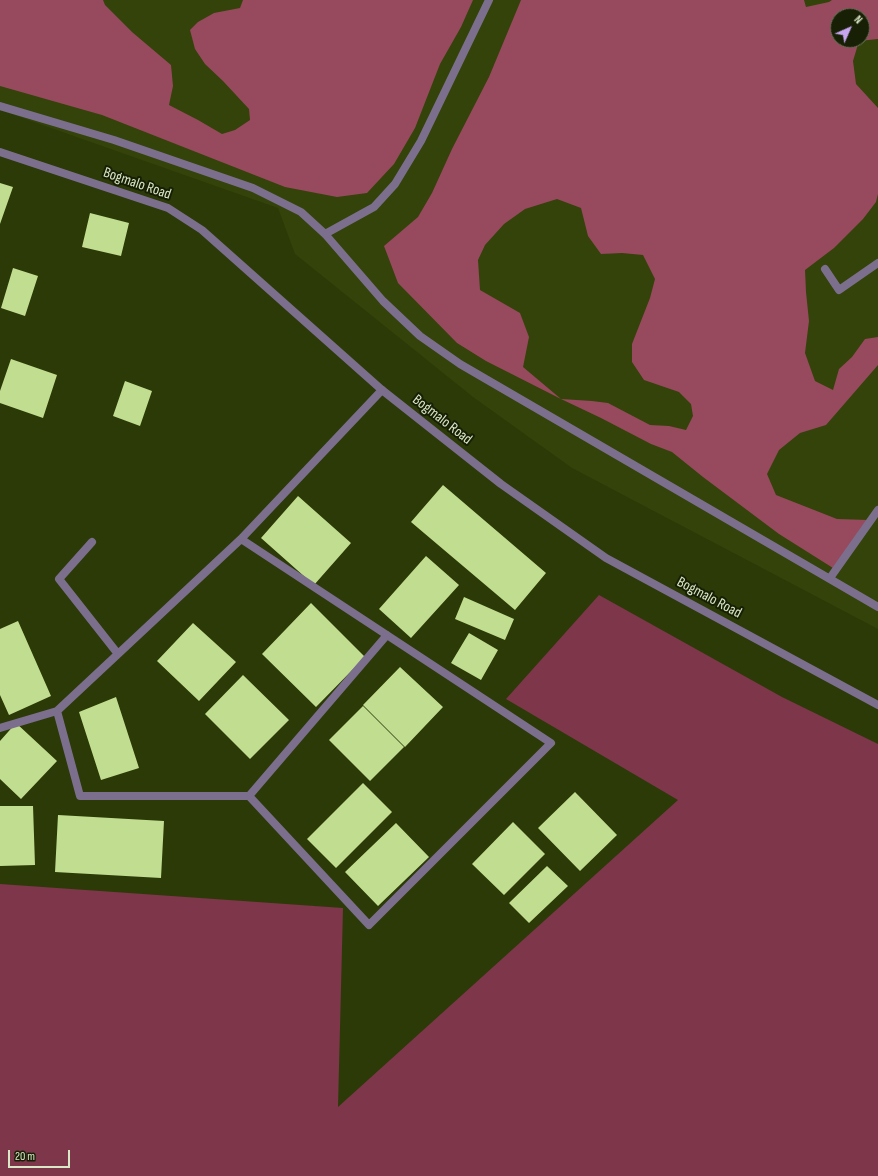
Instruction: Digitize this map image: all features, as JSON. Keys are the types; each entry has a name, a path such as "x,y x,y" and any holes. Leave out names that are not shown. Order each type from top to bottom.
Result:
{"street":[{"path":"325,234 374,207 396,184 421,141 489,0"},
{"path":"0,106 114,140 252,188 301,212 325,234 383,301 420,336 460,364 878,607"},
{"name":"Bogmalo Road","path":"0,152 168,208 202,230 382,390 500,484 606,558 878,705"},
{"path":"825,269 839,290 878,264"},
{"path":"0,728 57,711 242,539 382,390"},
{"path":"830,578 878,510"},
{"path":"57,711 80,796 249,796 369,925 551,743 242,539"},
{"path":"92,542 59,579 118,654"},
{"path":"249,796 387,635"}],"shaded area":[{"path":"0,0 878,0 878,629 572,468 473,397 295,254 278,208 0,110"},
{"path":"0,0 103,0 105,5 132,32 171,65 173,86 169,105 222,134 235,130 250,120 249,109 205,64 195,49 190,30 198,22 214,13 240,8 243,0 473,0 461,27 440,64 415,128 394,164 367,193 337,197 285,187 102,115 0,86"},
{"path":"521,0 804,0 806,7 832,0 878,0 878,39 870,40 870,8 830,8 830,48 857,48 853,61 856,84 878,108 878,194 876,202 863,219 834,248 805,270 809,321 805,353 815,381 833,390 839,369 852,357 865,339 878,337 878,365 826,425 800,433 779,450 767,474 776,495 837,519 869,520 833,568 779,534 672,452 651,444 601,418 561,399 486,361 457,343 398,283 384,246 418,217 432,193 452,149 489,77","holes":["557,199 581,208 588,236 601,254 622,253 643,255 655,279 650,298 632,344 632,362 644,380 679,392 691,404 693,416 686,430 669,426 650,425 608,403 561,399 523,367 529,337 520,313 480,290 478,260 485,245 504,224 525,209"]},
{"path":"599,595 782,697 878,744 878,1176 0,1176 0,884 343,908 338,1107 678,800 506,699"}],"building":[{"path":"0,183 13,187 0,224"},
{"path":"90,213 129,223 121,256 82,247"},
{"path":"13,268 38,276 25,316 1,308"},
{"path":"11,359 57,375 43,418 0,403 0,391"},
{"path":"125,381 152,391 140,426 113,416"},
{"path":"443,485 546,573 515,610 411,522"},
{"path":"298,496 351,543 314,585 261,538"},
{"path":"426,556 459,585 411,638 379,609"},
{"path":"464,597 514,619 505,640 455,619"},
{"path":"311,603 365,657 316,707 262,654"},
{"path":"18,621 51,696 9,715 0,695 0,629"},
{"path":"193,623 236,662 199,701 157,661"},
{"path":"469,633 498,650 481,680 451,663"},
{"path":"400,667 443,707 405,747 363,705"},
{"path":"243,675 289,720 250,759 205,714"},
{"path":"116,697 139,768 101,780 79,712"},
{"path":"363,706 404,747 370,781 329,740"},
{"path":"16,723 57,761 21,799 0,779 0,741"},
{"path":"363,783 392,812 336,868 307,839"},
{"path":"575,792 617,835 580,871 538,828"},
{"path":"0,806 33,806 35,865 0,866"},
{"path":"58,815 164,821 161,878 55,872"},
{"path":"513,822 545,854 504,895 472,864"},
{"path":"396,823 429,857 378,906 345,872"},
{"path":"547,866 568,886 529,923 509,903"}]}
